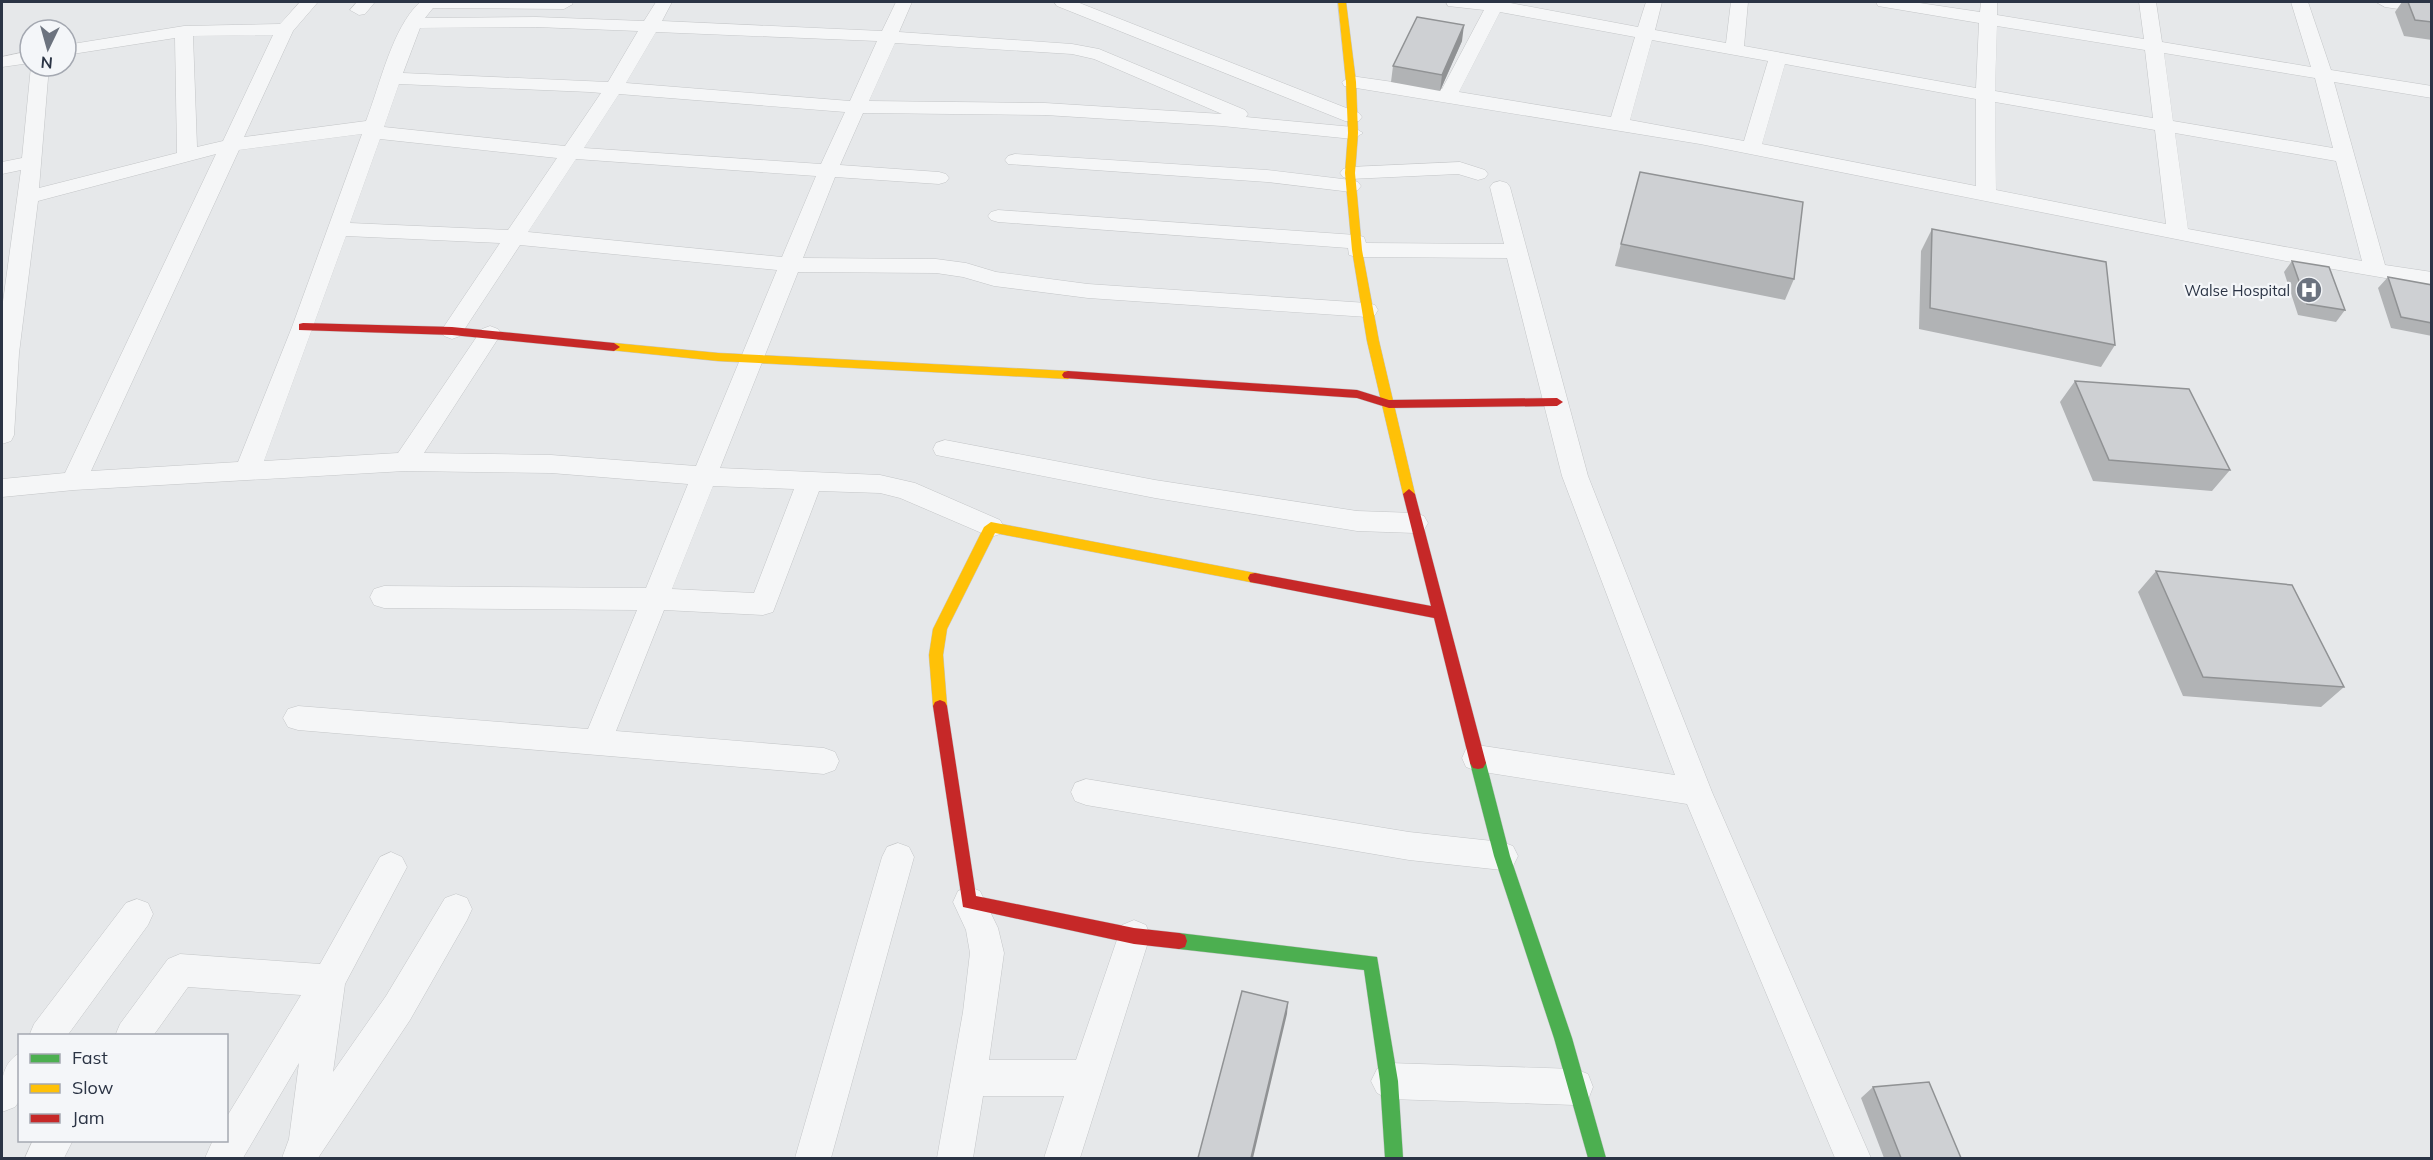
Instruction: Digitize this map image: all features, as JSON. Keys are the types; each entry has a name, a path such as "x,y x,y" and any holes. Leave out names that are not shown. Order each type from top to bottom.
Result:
{"street":[{"path":"74,481 285,29 309,2"},
{"path":"247,472 303,327 336,229 392,78 414,23 428,2 564,4"},
{"path":"452,331 614,88 664,2"},
{"path":"597,742 854,107 904,2"},
{"path":"1063,2 1352,125"},
{"path":"1342,2 1351,82 1350,180 1356,246 1367,310 1415,523 1503,856 1563,1038 1575,1087 1597,1158"},
{"path":"1454,2 1496,4 1643,34 2344,156"},
{"path":"1618,124 1654,2"},
{"path":"1734,50 1740,2"},
{"path":"1884,2 1988,9 2154,45 2432,92"},
{"path":"2148,2 2178,233"},
{"path":"2300,2 2323,74 2376,271"},
{"path":"2385,2 2432,9"},
{"path":"1448,95 1496,4"},
{"path":"1986,195 1985,95 1988,9"},
{"path":"414,23 536,22 648,26 887,36 1047,46 1099,54 1261,124"},
{"path":"78,48 184,31 285,29"},
{"path":"184,31 187,154"},
{"path":"1751,149 1778,58"},
{"path":"2,62 18,59"},
{"path":"2,435 11,260 27,197 39,78"},
{"path":"392,78 614,88 854,107 1045,109 1261,124 1352,125"},
{"path":"1351,82 1448,95 1618,124 2376,271 2432,279"},
{"path":"27,197 187,154 230,145 374,129 570,153 939,178"},
{"path":"1015,160 1350,180 1460,168 1489,181 1518,251 1575,476 1697,792 1853,1158"},
{"path":"2,168 30,162"},
{"path":"998,216 1356,246 1518,251"},
{"path":"336,229 514,238 791,265 936,266 966,270 994,279 1088,291 1367,310"},
{"path":"303,327 452,331 753,359 1042,373 1345,393 1389,404 1557,402"},
{"path":"405,462 490,334"},
{"path":"945,449 1166,491 1357,521 1415,523"},
{"path":"2,488 74,481 405,462 551,464 704,476 811,479 880,484 906,490 992,527 1438,613"},
{"path":"384,597 654,599 763,604 811,479"},
{"path":"955,1158 987,953 982,928 969,902 940,728 936,655 940,629 992,527"},
{"path":"298,718 824,760"},
{"path":"1477,758 1697,792"},
{"path":"1086,792 1409,846 1503,856"},
{"path":"813,1158 898,857"},
{"path":"223,1158 329,981 392,867"},
{"path":"969,902 1134,936 1371,963 1389,1081 1394,1158"},
{"path":"303,1151 398,1008 456,909"},
{"path":"47,1034 137,914"},
{"path":"1062,1158 1134,936"},
{"path":"133,1034 180,970 329,981"},
{"path":"303,1151 329,981"},
{"path":"2,1094 18,1073"},
{"path":"968,1078 1088,1078"},
{"path":"1389,1081 1575,1087"},
{"path":"43,1158 54,1142"}],"building":[{"path":"2408,2 2432,2 2432,22 2415,20"},
{"path":"1417,17 1464,25 1442,75 1393,66"},
{"path":"1640,172 1803,202 1794,279 1621,244"},
{"path":"1932,229 2106,262 2115,345 1930,308"},
{"path":"2292,261 2329,267 2345,310 2307,304"},
{"path":"2388,277 2432,285 2432,323 2401,317"},
{"path":"2075,381 2189,389 2230,470 2109,460"},
{"path":"2156,571 2292,585 2344,687 2203,677"},
{"path":"1242,991 1288,1002 1251,1158 1198,1158"},
{"path":"1929,1082 1961,1158 1901,1158 1873,1087"}],"traffic: fast":[{"path":"1478,763 1502,856 1563,1038 1597,1158"},
{"path":"1179,941 1371,963 1389,1081 1394,1158"}],"traffic: slow":[{"path":"1342,2 1351,82 1353,133 1350,173 1357,250 1373,341 1409,494"},
{"path":"614,347 718,357 1068,375"},
{"path":"940,706 936,655 940,629 991,527 1255,578"}],"traffic: jam":[{"path":"303,327 452,331 614,347"},
{"path":"1068,375 1357,394 1389,404 1557,402"},
{"path":"1409,494 1478,763"},
{"path":"1255,578 1438,613"},
{"path":"940,706 969,902 1134,936 1179,941"}],"place":[{"name":"Walse Hospital","path":"2309,290"}]}
